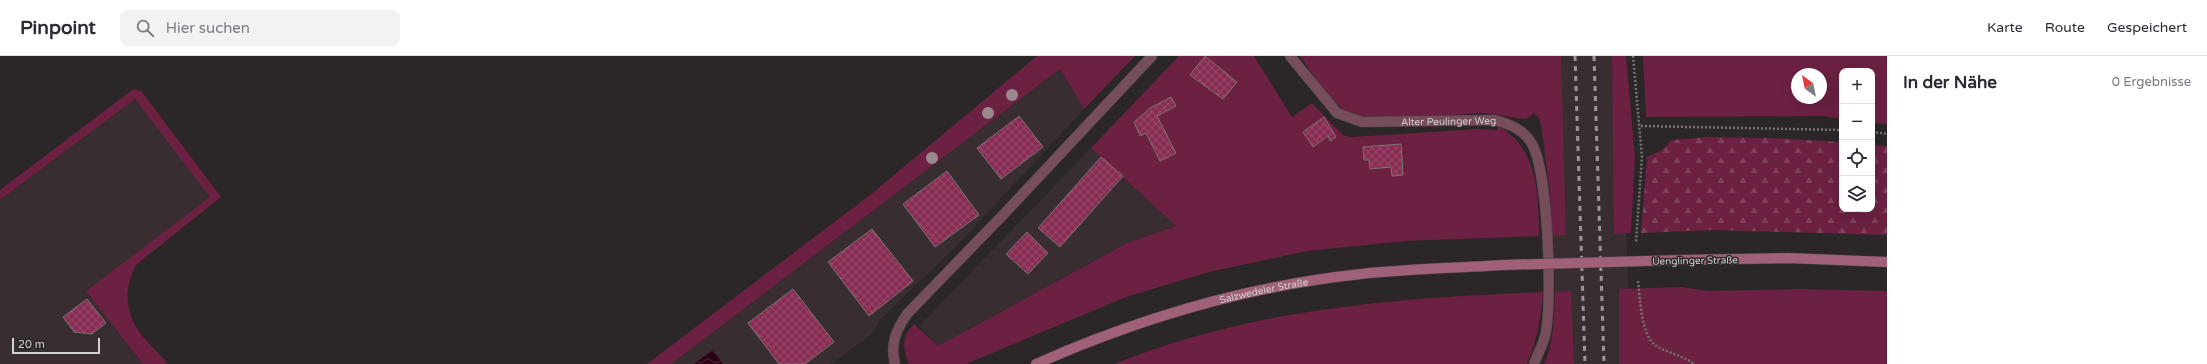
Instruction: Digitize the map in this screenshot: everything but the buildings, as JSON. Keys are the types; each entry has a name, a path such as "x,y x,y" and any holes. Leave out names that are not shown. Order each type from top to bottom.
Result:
{"main road":[{"name":"Uenglinger Straße","path":"1503,265 1788,258 1887,262"},
{"name":"Salzwedeler Straße","path":"1036,364 1075,347 1176,311 1268,288 1361,274 1503,265"}],"street":[{"path":"895,364 893,343 897,328 906,314 1003,215 1152,56"},
{"name":"Alter Peulinger Weg","path":"1290,56 1337,113 1362,122 1495,120 1515,126 1533,146 1542,178 1547,237 1548,301 1545,335 1534,364"}],"path":[{"path":"1633,56 1641,126 1642,157 1635,246"},
{"path":"1641,126 1839,130"},
{"path":"1875,132 1887,134"},
{"path":"1638,275 1640,304 1648,338 1655,345 1694,364"}],"shaded area":[{"path":"1549,56 1620,56 1631,364 1557,364"},
{"path":"1060,69 1084,109 967,235 880,320 871,335 831,364 671,364"},
{"path":"135,99 211,197 86,291 143,364 0,364 0,200"},
{"path":"1091,148 1176,226 1127,243 938,346 919,326"}],"green space":[{"path":"1037,56 1135,56 1084,109 1060,69 671,364 647,364 870,195"},
{"path":"1179,56 1254,56 1292,117 1312,103 1344,136 1352,137 1478,129 1497,130 1498,126 1511,135 1521,146 1529,159 1537,189 1539,236 1405,241 1307,251 1209,272 1126,297 966,364 909,364 905,353 904,343 907,333 914,324 938,346 1127,243 1176,226 1091,148"},
{"path":"1300,56 1561,56 1566,235 1552,236 1550,192 1541,125 1539,118 1534,113 1526,119 1484,113 1392,119 1358,117 1347,112 1334,101"},
{"path":"1612,56 1626,56 1635,157 1631,233 1614,234"},
{"path":"1643,56 1887,56 1887,124 1875,123 1875,68 1839,68 1839,119 1823,116 1646,117"},
{"path":"136,89 142,92 221,197 137,264 130,278 128,300 134,323 145,339 168,364 143,364 86,291 210,197 135,99 0,200 0,190 132,90"},
{"path":"1708,137 1768,138 1839,142 1839,212 1875,212 1875,145 1887,146 1887,235 1715,230 1641,233 1647,157 1662,150 1672,140"},
{"path":"1682,287 1708,291 1799,289 1887,291 1887,364 1619,364 1619,289"},
{"path":"1571,291 1574,364 1544,364 1552,338 1555,292"},
{"path":"1543,292 1538,329 1527,364 1114,364 1166,345 1219,330 1272,318 1325,309 1433,298"}],"water":[{"path":"713,350 723,364 694,364"}],"railway":[{"path":"1575,56 1585,364"},
{"path":"1594,56 1604,364"}]}
